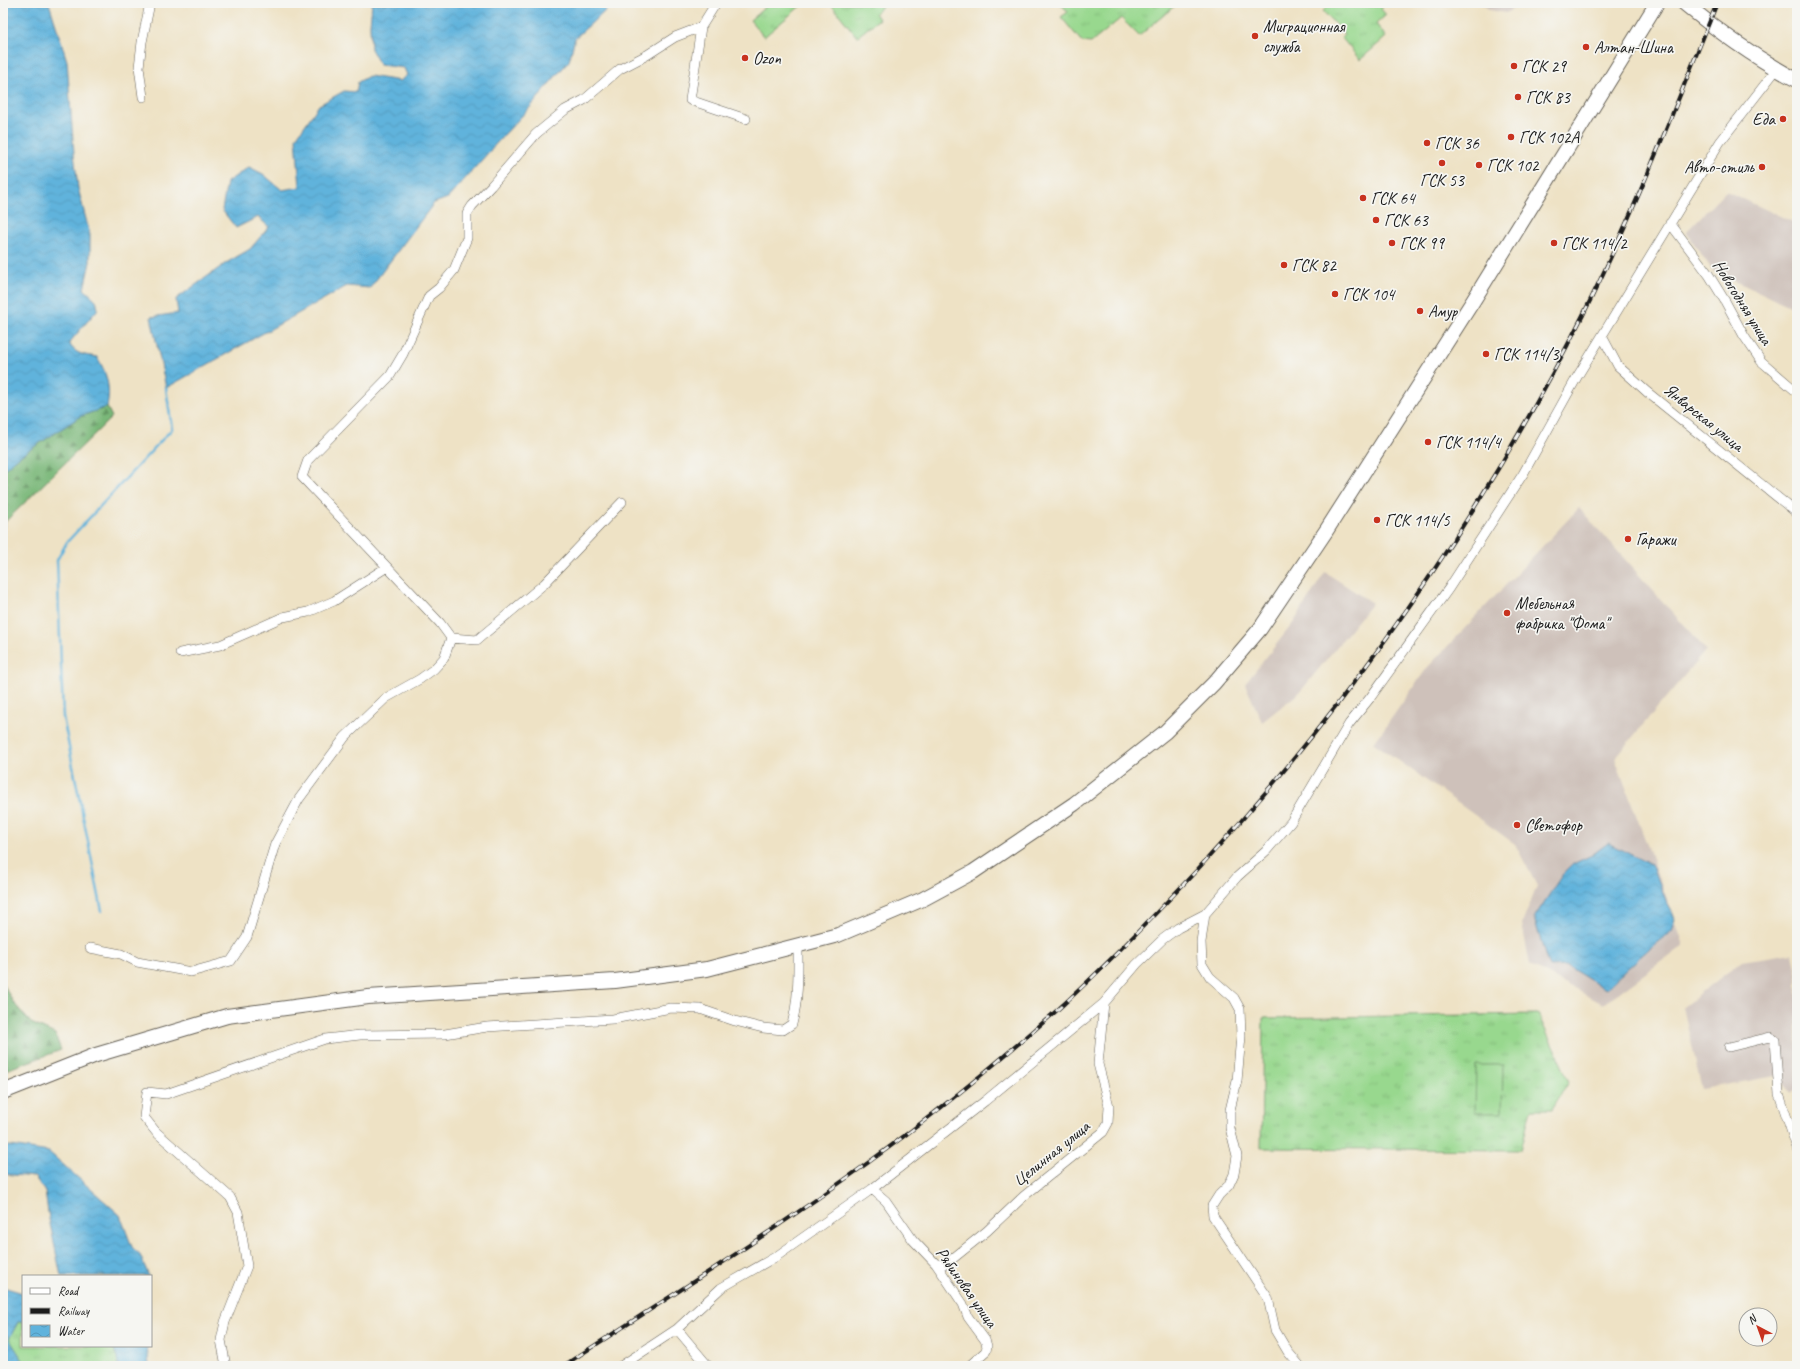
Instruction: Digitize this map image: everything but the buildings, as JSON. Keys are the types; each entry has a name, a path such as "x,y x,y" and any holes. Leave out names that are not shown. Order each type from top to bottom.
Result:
{"main road":[{"path":"3,1092 96,1055 227,1016 368,996 615,981 707,969 838,935 923,898 973,872 1074,804 1165,732 1214,683 1260,630 1326,531 1473,301 1658,3"},
{"path":"1684,3 1709,24 1776,70 1797,80"}],"street":[{"path":"143,97 139,67 142,42 150,3"},
{"path":"716,3 701,27 690,100 746,119"},
{"path":"622,502 544,584 477,640 451,638 440,624 302,477 308,460 390,376 403,354 429,296 439,288 454,270 467,238 467,214 472,206 536,134 565,110 584,100 620,69 647,55 675,37 701,27"},
{"path":"621,1366 677,1329 721,1288 777,1256 872,1189 985,1101 1104,1003 1137,964 1163,939 1178,928 1205,914 1237,877 1266,850 1291,822 1349,724 1370,698 1449,588 1523,474 1602,336 1720,142 1776,70"},
{"name":"Новогодняя улица","path":"1670,223 1709,275 1744,336 1761,361 1797,392"},
{"name":"Январская улица","path":"1602,336 1618,366 1647,392 1797,513"},
{"path":"180,653 220,645 283,617 308,612 334,601 387,567"},
{"path":"90,948 121,954 137,962 191,972 231,961 247,936 275,844 299,799 345,737 386,698 420,679 434,669 444,658 451,638"},
{"path":"1205,914 1201,942 1202,964 1210,977 1234,998 1240,1009 1241,1036 1237,1081 1230,1110 1230,1128 1237,1156 1234,1174 1229,1185 1218,1195 1212,1206 1214,1216 1268,1298 1275,1330 1288,1352 1300,1366"},
{"path":"226,1366 221,1340 225,1322 247,1266 238,1212 230,1197 156,1132 144,1117 147,1092 166,1094 325,1039 360,1035 445,1034 502,1026 613,1019 671,1008 700,1009 735,1021 763,1028 783,1030 792,1024 795,1011 798,989 798,946"},
{"name":"Целинная улица","path":"936,1264 946,1264 987,1231 1024,1196 1103,1132 1108,1123 1109,1106 1098,1064 1104,1003"},
{"path":"1729,1047 1770,1037 1775,1040 1779,1094 1797,1148"},
{"name":"Рябиновая улица","path":"872,1189 886,1201 913,1240 936,1264 963,1304 968,1317 985,1340 987,1346 986,1351 969,1366"},
{"path":"677,1329 708,1366"}],"shaded area":[{"path":"1480,3 1523,3 1506,13 1490,10"},
{"path":"1726,191 1797,224 1797,309 1713,271 1686,232"},
{"path":"1579,508 1706,650 1615,758 1684,945 1603,1004 1530,965 1522,924 1537,886 1515,844 1374,743 1427,668"},
{"path":"1325,572 1372,603 1300,692 1262,722 1245,684 1294,622"},
{"path":"1792,953 1797,977 1797,1088 1791,1093 1776,1076 1702,1089 1683,1007 1742,961"}],"green space":[{"path":"770,3 804,3 764,37 750,20"},
{"path":"830,3 886,3 875,13 879,19 857,37"},
{"path":"1060,3 1178,3 1139,36 1121,18 1091,43 1082,42 1061,17 1068,12"},
{"path":"1323,3 1387,3 1381,9 1386,15 1376,24 1386,37 1360,60 1341,37 1344,34 1323,11 1327,7"},
{"path":"107,407 112,417 6,521 3,528 3,470 20,456 81,416"},
{"path":"3,983 13,1002 31,1023 55,1034 61,1050 3,1071"},
{"path":"1538,1014 1569,1081 1552,1109 1531,1109 1521,1150 1261,1148 1263,1018"},
{"path":"1476,1065 1503,1065 1502,1113 1475,1113"},
{"path":"22,1321 22,1347 113,1347 118,1366 33,1366 24,1363 9,1339 18,1322"}],"water":[{"path":"3,3 49,3 67,61 78,188 90,235 90,262 84,289 96,300 98,309 69,343 77,352 84,355 97,357 106,375 109,393 107,407 81,416 20,456 3,470"},
{"path":"372,3 614,3 575,38 569,61 534,103 448,198 434,203 370,288 347,286 166,388 151,317 178,313 176,299 226,263 250,249 269,227 258,217 236,228 222,210 227,182 249,167 263,174 282,190 300,187 296,138 319,105 344,91 356,92 358,82 369,76 400,81 407,75 404,68 380,65 371,49 370,25"},
{"path":"1608,843 1653,866 1667,903 1676,919 1672,931 1651,947 1605,989 1567,966 1549,967 1534,918 1562,875 1573,864 1592,855"},
{"path":"11,1146 49,1152 120,1215 132,1247 140,1255 149,1275 61,1275 45,1192 35,1177 3,1174 3,1147"},
{"path":"3,1287 22,1293 22,1321 18,1322 9,1339 24,1362 33,1366 14,1366 3,1356"},
{"path":"113,1347 147,1347 149,1366 118,1366"}],"waterway":[{"path":"102,911 63,717 57,560 67,542 172,429 166,388"}],"railway":[{"path":"563,1366 718,1266 832,1189 917,1127 963,1090 1054,1013 1109,961 1197,870 1254,806 1308,741 1410,606 1457,535 1501,463 1543,390 1602,277 1686,82 1717,3"}],"place":[{"name":"Миграционная служба","path":"1255,36"},
{"name":"Алтан-Шина","path":"1586,47"},
{"name":"Ozon","path":"745,58"},
{"name":"ГСК 29","path":"1514,66"},
{"name":"ГСК 83","path":"1518,97"},
{"name":"Еда","path":"1783,119"},
{"name":"ГСК 102А","path":"1511,137"},
{"name":"ГСК 36","path":"1427,143"},
{"name":"ГСК 53","path":"1442,163"},
{"name":"ГСК 102","path":"1479,165"},
{"name":"Авто-стиль","path":"1762,167"},
{"name":"ГСК 64","path":"1363,198"},
{"name":"ГСК 63","path":"1376,220"},
{"name":"ГСК 99","path":"1392,243"},
{"name":"ГСК 114/2","path":"1554,243"},
{"name":"ГСК 82","path":"1284,265"},
{"name":"ГСК 104","path":"1335,294"},
{"name":"Амур","path":"1420,311"},
{"name":"ГСК 114/3","path":"1486,354"},
{"name":"ГСК 114/4","path":"1428,442"},
{"name":"ГСК 114/5","path":"1377,520"},
{"name":"Гаражи","path":"1628,539"},
{"name":"Мебельная фабрика \"Фома\"","path":"1507,613"},
{"name":"Светофор","path":"1517,825"}]}
